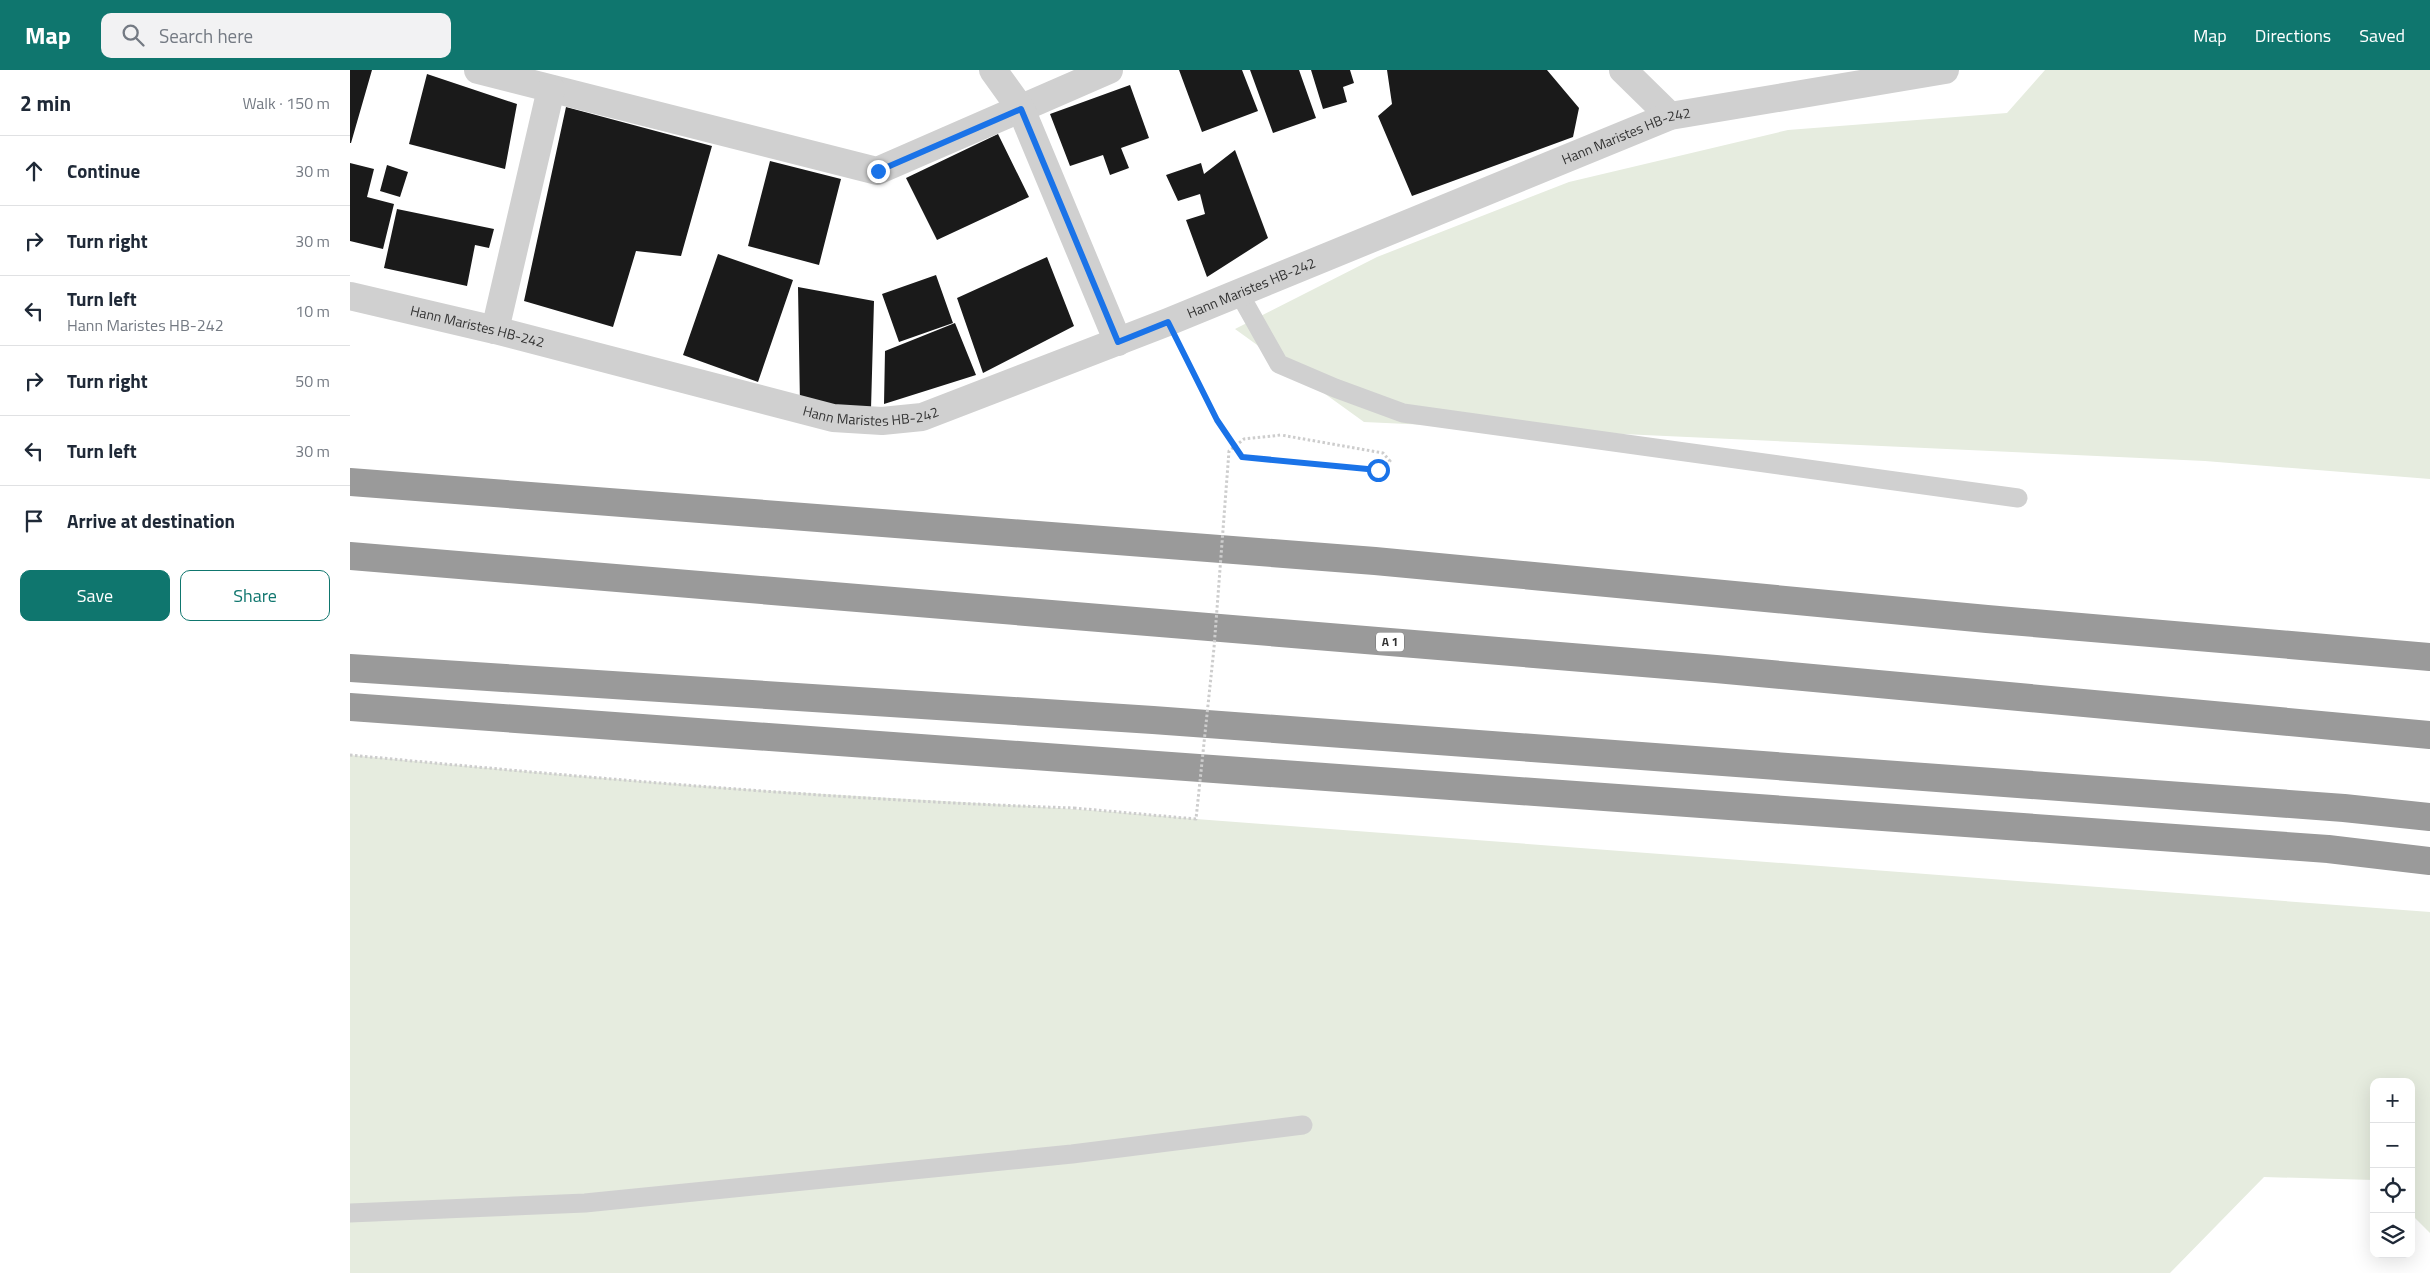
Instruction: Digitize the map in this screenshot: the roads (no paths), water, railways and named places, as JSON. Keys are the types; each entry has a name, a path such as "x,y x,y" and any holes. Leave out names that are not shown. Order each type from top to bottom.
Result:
{"highway":[{"path":"350,482 1375,561 1977,618 2430,657"},
{"name":"A 1","path":"350,556 1716,669 2430,735"},
{"path":"350,668 1153,720 2344,808 2430,817"},
{"path":"350,707 2318,848 2430,861"}],"street":[{"path":"478,70 878,171 1109,70"},
{"path":"993,70 1021,109 1118,342"},
{"path":"1623,70 1670,116"},
{"name":"Hann Maristes HB-242","path":"350,296 495,330 833,418 862,420 922,417 1168,322 1670,116 1945,70"},
{"path":"495,330 551,89"}],"lane":[{"path":"1239,293 1279,364 1335,388 1403,413 2018,498"},
{"path":"350,1213 585,1203 1072,1154 1303,1125"}]}
